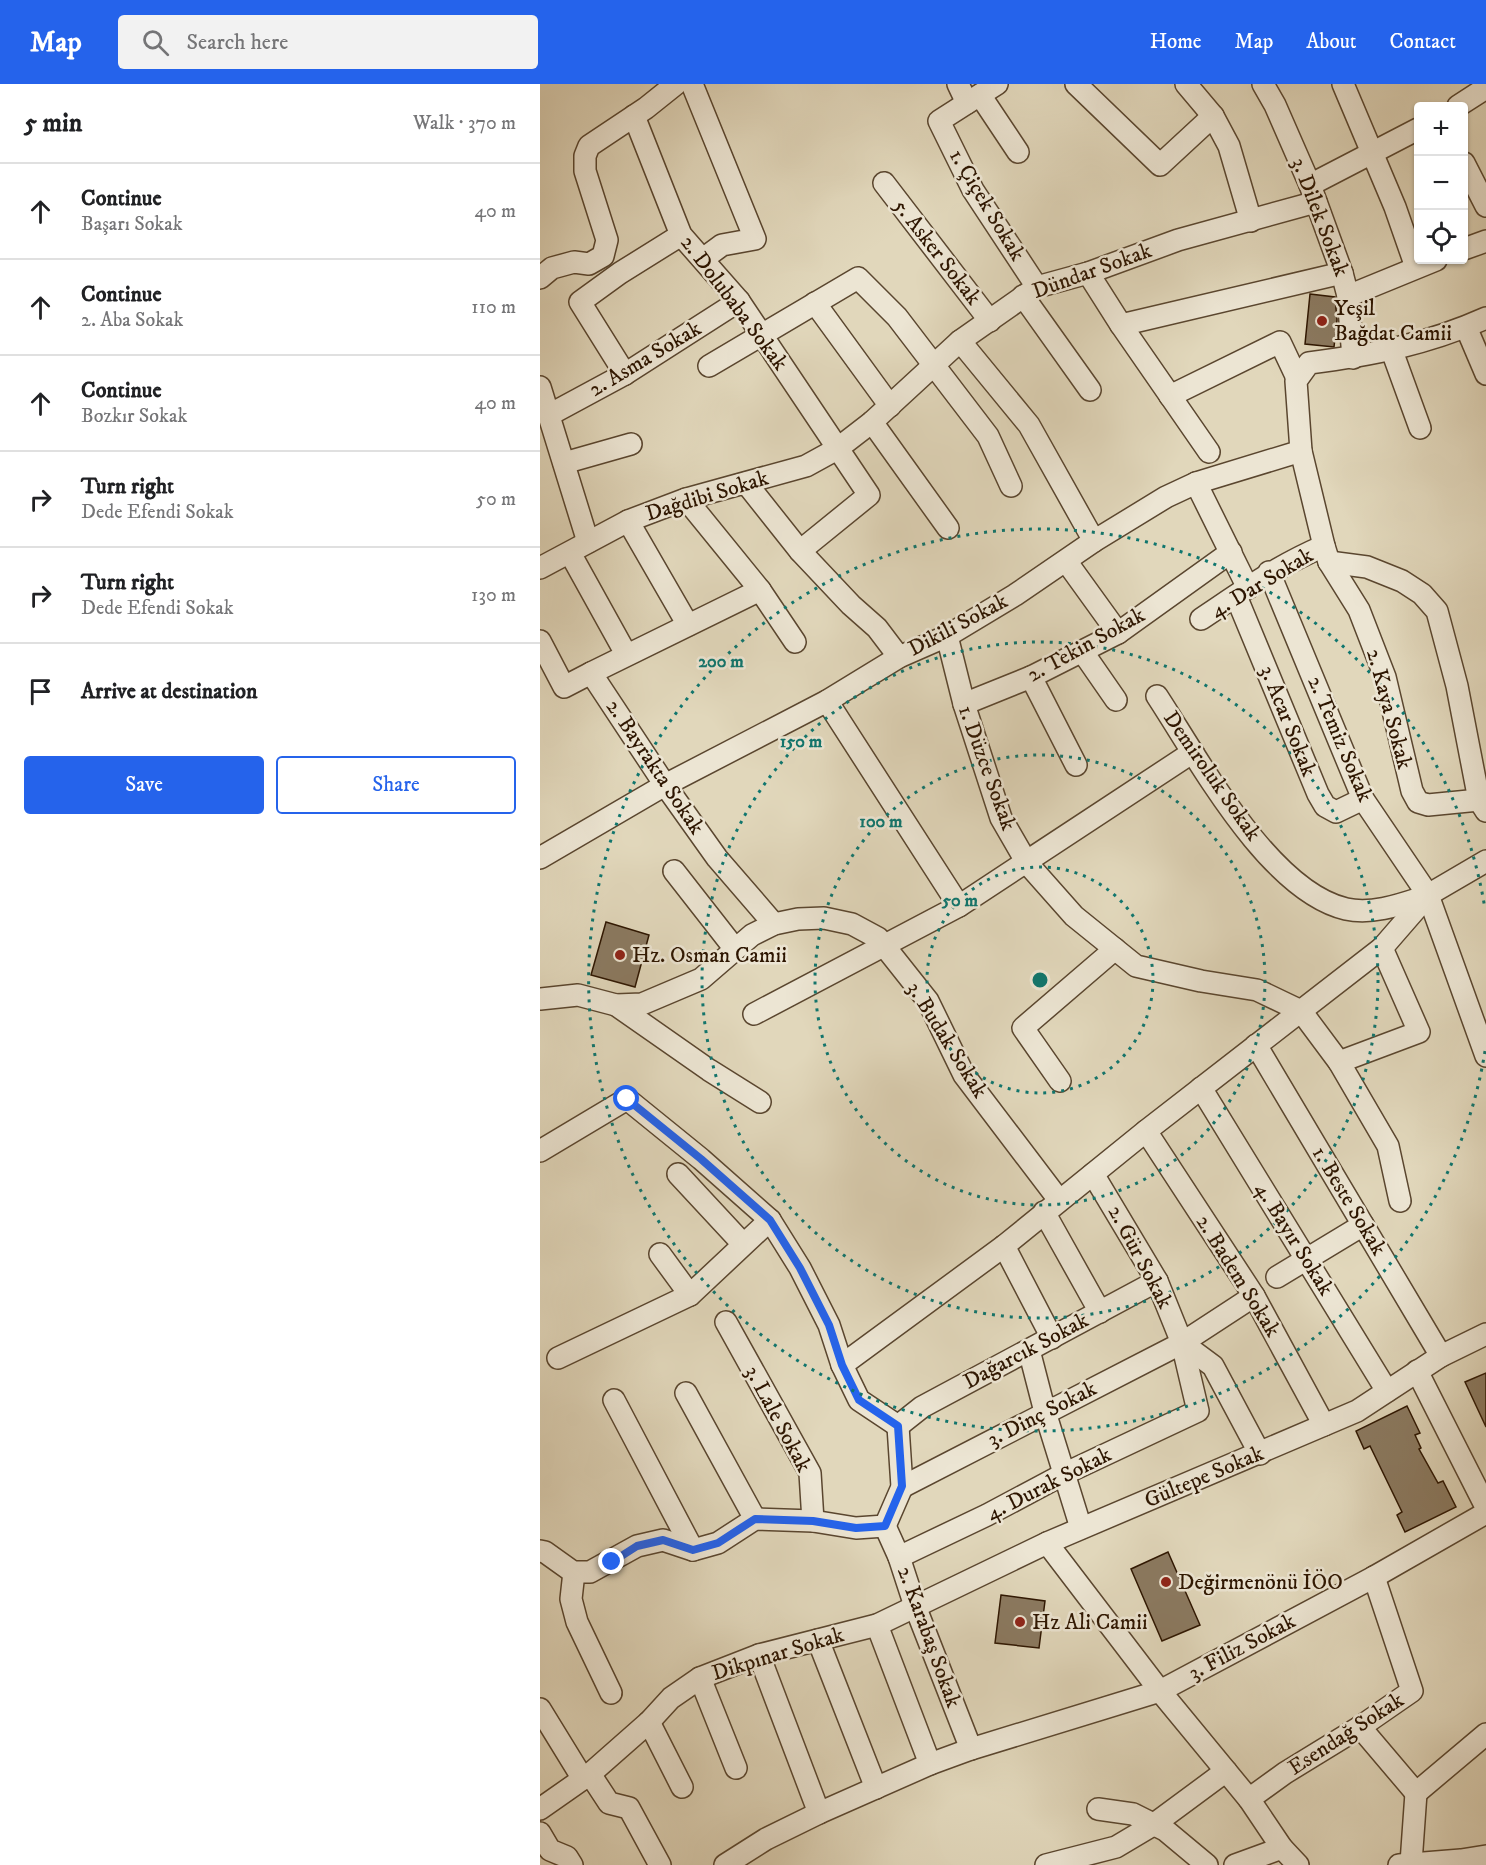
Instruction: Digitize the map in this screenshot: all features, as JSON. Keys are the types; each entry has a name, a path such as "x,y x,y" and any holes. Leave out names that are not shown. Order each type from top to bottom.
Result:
{"street":[{"path":"540,278 552,268 574,262 589,264 603,255 607,240 585,171 585,156 589,146 676,84"},
{"path":"692,84 755,239 722,245 703,259"},
{"path":"1076,84 1161,165 1213,116"},
{"path":"1186,84 1213,116 1228,146 1251,221"},
{"name":"3. Dilek Sokak","path":"1263,84 1275,105 1313,194 1342,273 1347,296 1353,358"},
{"path":"1343,84 1395,207 1416,267"},
{"path":"1464,102 1486,88"},
{"path":"975,91 1018,152"},
{"name":"1. Çiçek Sokak","path":"975,91 939,122 973,190 1090,390"},
{"name":"2. Dolubaba Sokak","path":"634,116 681,235 739,301 869,495 800,551"},
{"name":"Dündar Sokak","path":"873,422 960,342 1030,291 1088,273 1178,240 1251,221 1313,194 1371,153 1414,132"},
{"path":"1468,171 1486,206"},
{"name":"5. Asker Sokak","path":"884,183 990,321"},
{"path":"626,374 580,302 620,273 681,235"},
{"path":"1468,247 1486,240"},
{"path":"603,255 620,273"},
{"path":"1347,296 1425,264"},
{"path":"1088,273 1209,452"},
{"path":"1121,325 1342,273"},
{"path":"709,366 858,278 897,317 988,436 1011,486"},
{"name":"2. Asma Sokak","path":"549,415 626,374 739,301"},
{"path":"815,303 890,406"},
{"path":"1301,451 1296,381 1303,371 1392,351 1466,327 1486,318"},
{"path":"1466,327 1486,374"},
{"path":"960,342 1029,425 1094,541"},
{"path":"1170,396 1280,342 1303,371"},
{"path":"1392,351 1420,428"},
{"path":"540,387 564,463 579,547 626,654"},
{"path":"873,422 948,528"},
{"name":"Dağdibi Sokak","path":"540,568 628,521 686,499 806,466 837,449 873,422"},
{"path":"564,463 632,444"},
{"name":"Dikili Sokak","path":"540,858 665,785 827,701 899,657 947,636 1166,497 1196,483 1301,451"},
{"name":"4. Dar Sokak","path":"1201,619 1291,560 1326,554 1301,451"},
{"path":"747,483 800,551 851,605 877,628 899,657"},
{"path":"1196,483 1231,552 1242,592"},
{"path":"686,499 760,590 795,642"},
{"path":"628,521 688,625"},
{"name":"2. Tekin Sokak","path":"964,705 1031,677 1118,633 1231,552"},
{"path":"1326,554 1402,581 1422,594 1437,611 1457,686 1483,805"},
{"name":"2. Kaya Sokak","path":"1326,554 1359,610 1385,677 1412,791 1418,802 1428,805 1483,805"},
{"path":"1066,561 1118,633"},
{"name":"2. Temiz Sokak","path":"1269,573 1363,799 1428,895 1486,1056"},
{"path":"541,646 564,687 626,654 760,590"},
{"name":"3. Acar Sokak","path":"1242,592 1322,800 1326,806 1336,812 1363,799"},
{"name":"1. Düzce Sokak","path":"947,636 964,705 1001,818 1027,863 1074,916 1136,966 1200,981 1257,990 1301,1011"},
{"path":"1082,651 1116,700"},
{"name":"2. Bayrakta Sokak","path":"591,673 665,785 717,858 774,924"},
{"path":"1031,677 1076,765"},
{"name":"Demiroluk Sokak","path":"1157,696 1237,819 1277,867 1317,898 1347,909 1386,909 1428,895"},
{"path":"827,701 959,906"},
{"path":"754,1014 881,942 959,906 1193,752"},
{"path":"842,1365 1004,1246 1146,1131 1382,948 1428,895 1486,861"},
{"path":"674,871 735,948"},
{"path":"540,999 578,995 616,1005 642,1004 701,979 752,935 774,924 798,919 824,918 852,924 881,942"},
{"name":"3. Budak Sokak","path":"881,942 928,1001 964,1075 1051,1206 1100,1312"},
{"path":"1340,1062 1419,1032 1382,948"},
{"path":"1060,1081 1023,1028 1115,949"},
{"path":"616,1005 709,1070 760,1102"},
{"path":"1301,1011 1340,1062 1388,1146 1401,1201"},
{"name":"1. Beste Sokak","path":"1256,1045 1441,1356"},
{"name":"4. Bayır Sokak","path":"1201,1088 1387,1391"},
{"path":"540,1151 627,1099 701,1159 770,1220 800,1268 829,1325 842,1365 859,1400 898,1426 902,1486 885,1526 856,1528 813,1521 755,1519 718,1543 693,1550 663,1540 637,1546 590,1572 574,1572 542,1549"},
{"name":"2. Badem Sokak","path":"1146,1131 1254,1296 1324,1425"},
{"path":"678,1174 743,1244"},
{"name":"2. Gür Sokak","path":"1093,1174 1157,1281 1182,1343 1198,1412"},
{"path":"558,1358 690,1294 770,1220"},
{"path":"1277,1277 1363,1225"},
{"path":"1004,1246 1052,1338"},
{"path":"660,1254 690,1294"},
{"name":"Dağarcık Sokak","path":"898,1426 922,1407 1157,1281"},
{"name":"3. Dinç Sokak","path":"902,1486 1182,1343 1254,1296"},
{"name":"3. Lale Sokak","path":"726,1322 810,1473 813,1521"},
{"name":"Gültepe Sokak","path":"915,1606 1081,1528 1357,1411 1441,1356 1486,1334"},
{"path":"1182,1343 1213,1365 1260,1454"},
{"path":"1029,1350 1045,1412 1081,1528"},
{"path":"1417,1371 1486,1507"},
{"path":"686,1393 755,1519"},
{"path":"614,1400 693,1550"},
{"name":"4. Durak Sokak","path":"899,1557 987,1515 1064,1474 1198,1412"},
{"name":"3. Filiz Sokak","path":"725,1865 766,1839 930,1764 971,1749 1160,1691 1374,1577 1486,1513"},
{"name":"2. Karabaş Sokak","path":"885,1526 899,1557 915,1606 971,1749"},
{"path":"1047,1543 1160,1691 1249,1799 1282,1848 1298,1865"},
{"path":"574,1572 571,1599 577,1622 611,1693"},
{"name":"Esendağ Sokak","path":"1249,1799 1412,1691 1374,1577"},
{"name":"Dikpınar Sokak","path":"540,1809 586,1776 649,1722 671,1698 700,1678 759,1655 877,1625 915,1606"},
{"path":"877,1625 930,1764"},
{"path":"818,1640 876,1788"},
{"path":"759,1655 819,1813"},
{"path":"700,1678 736,1768"},
{"path":"540,1709 586,1776 609,1803 629,1808 660,1865"},
{"path":"649,1722 682,1787"},
{"path":"1360,1727 1416,1793"},
{"path":"1486,1734 1416,1793 1405,1864 1486,1856"},
{"path":"1046,1865 1116,1847 1153,1825 1226,1771"},
{"path":"1098,1809 1133,1814 1165,1830 1196,1862"},
{"path":"540,1833 550,1850 567,1857 572,1865"},
{"path":"1235,1865 1282,1848"}],"building":[{"name":"Yeşil Bağdat Camii","path":"1310,294 1335,297 1337,320 1334,347 1305,344"},
{"name":"Hz. Osman Camii","path":"606,922 649,935 635,987 591,975"},
{"path":"1486,1373 1486,1427 1465,1382"},
{"path":"1407,1406 1420,1433 1415,1435 1421,1448 1419,1449 1438,1483 1443,1481 1456,1507 1405,1532 1397,1515 1402,1512 1370,1446 1364,1449 1356,1431"},
{"path":"1168,1552 1200,1625 1162,1641 1131,1569"},
{"name":"Hz Ali Camii","path":"1001,1595 1045,1601 1039,1648 995,1643"}],"place":[{"name":"Yeşil Bağdat Camii","path":"1322,321"},
{"name":"Hz. Osman Camii","path":"620,955"},
{"name":"Değirmenönü İÖO","path":"1166,1582"},
{"name":"Hz Ali Camii","path":"1020,1622"}],"route":[{"path":"612,1562 637,1546 663,1540 693,1550 718,1543 755,1519 813,1521 856,1528 885,1526 902,1486 898,1426 859,1400 842,1365 829,1325 800,1268 770,1220 701,1159 627,1099"}]}
